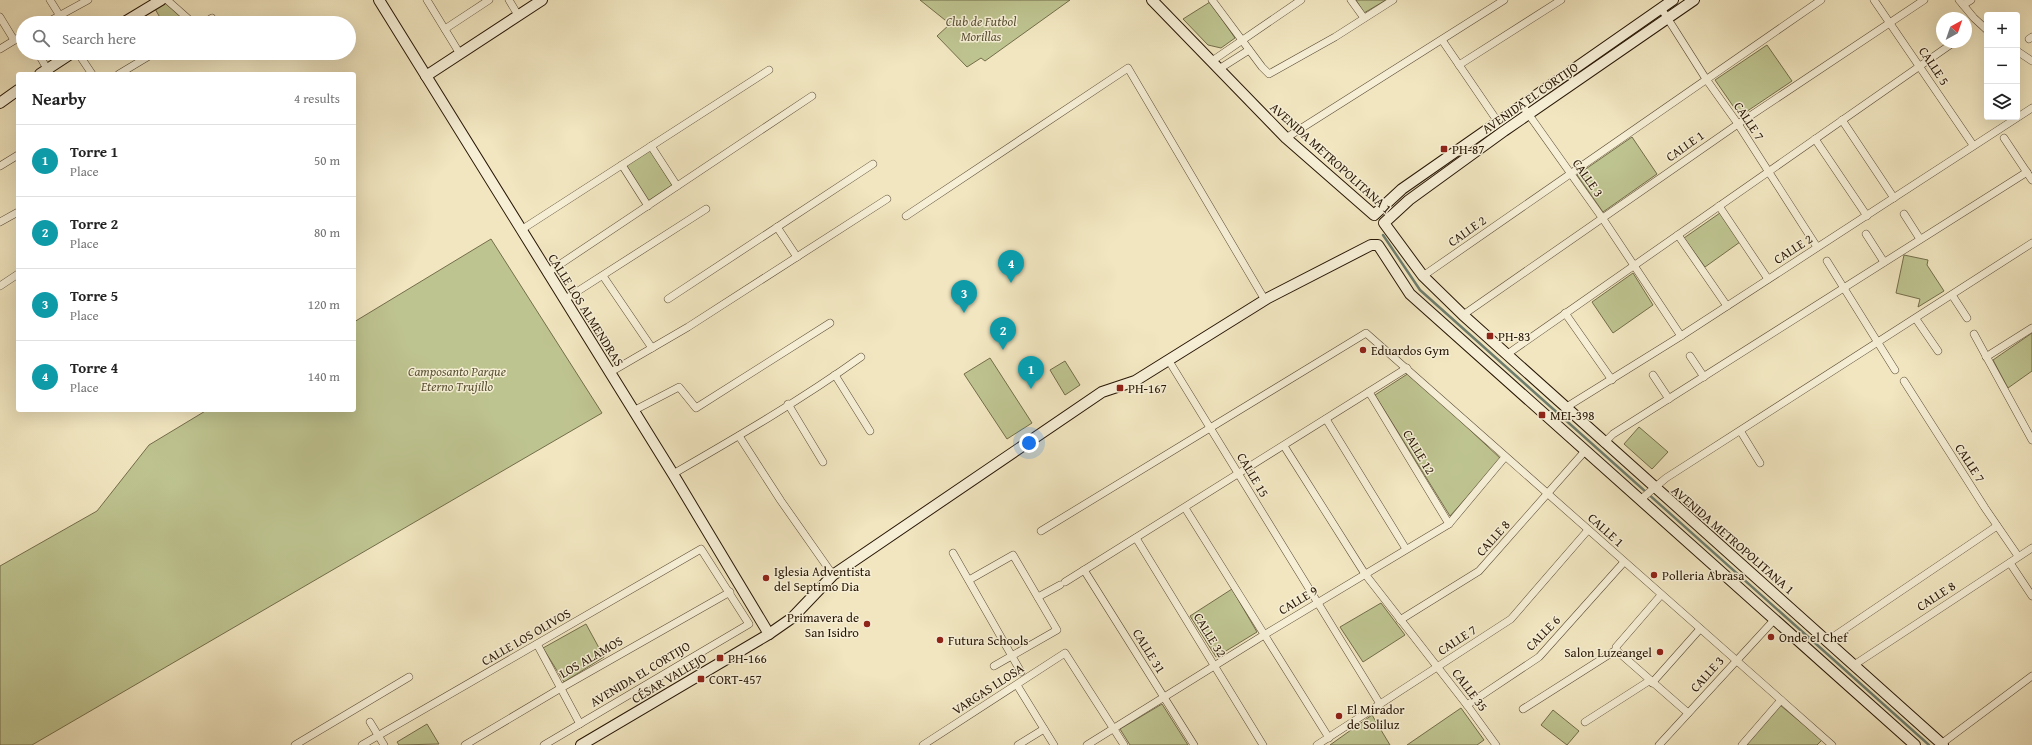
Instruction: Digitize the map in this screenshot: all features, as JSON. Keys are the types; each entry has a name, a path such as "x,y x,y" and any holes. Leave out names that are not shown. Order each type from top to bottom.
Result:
{"street":[{"path":"50,0 60,16 88,0"},
{"path":"134,16 161,0"},
{"path":"168,0 185,16"},
{"name":"CALLE LOS ALMENDRAS","path":"379,0 673,474 769,634"},
{"path":"427,0 460,54"},
{"path":"444,28 489,0"},
{"path":"509,0 518,15"},
{"path":"426,76 542,0"},
{"name":"AVENIDA METROPOLITANA 1","path":"1152,0 1286,138 1384,223 1423,276 1505,356 1565,408 1690,522 1942,744"},
{"path":"1212,0 1241,40 1269,74 1393,0"},
{"path":"1216,65 1241,40 1290,3 1300,0"},
{"path":"1351,0 1364,18"},
{"path":"1286,138 1504,0"},
{"path":"1459,65 1561,0"},
{"name":"AVENIDA EL CORTIJO","path":"1374,215 1402,189 1673,0"},
{"name":"AVENIDA EL CORTIJO","path":"1384,223 1408,200 1694,0"},
{"name":"CALLE 2","path":"1423,276 1821,0"},
{"name":"CALLE 5","path":"1874,0 1973,145"},
{"name":"CALLE 1","path":"1463,315 1738,124 1924,0"},
{"path":"1971,0 1961,2 1984,27"},
{"name":"CALLE 7","path":"1661,8 1817,247"},
{"path":"0,17 14,40 0,49"},
{"path":"1442,40 1498,122"},
{"path":"1914,745 1774,620 1641,498 1585,452 1496,367 1505,356 1946,48"},
{"path":"1216,65 1249,50"},
{"path":"2020,53 2032,61"},
{"path":"41,60 46,72 62,60"},
{"path":"83,60 91,72"},
{"path":"122,72 142,60"},
{"path":"906,216 1128,68 1265,300"},
{"path":"521,230 768,70"},
{"path":"0,103 16,91"},
{"path":"547,273 812,96"},
{"name":"CALLE 3","path":"1522,105 1603,219 1681,336"},
{"name":"CALLE 2","path":"1565,408 1681,336 2032,108"},
{"path":"1842,120 1894,198"},
{"path":"2004,138 2032,180"},
{"path":"1815,139 1867,216"},
{"path":"651,146 677,186"},
{"path":"0,166 16,156"},
{"path":"668,299 873,164"},
{"path":"622,165 648,206"},
{"path":"1604,443 1613,434 2027,172"},
{"path":"609,373 688,327 887,199"},
{"path":"1719,206 1768,279"},
{"path":"564,300 706,209"},
{"path":"0,222 16,213"},
{"path":"1904,214 1920,239"},
{"path":"778,227 797,257"},
{"path":"1866,234 1884,262"},
{"path":"1678,235 1726,306"},
{"path":"1641,498 1652,488 2032,243"},
{"name":"CÉSAR VALLEJO","path":"581,745 769,634 792,618 833,575 1102,392 1135,381 1265,300 1371,245 1378,245 1410,294 1496,367"},
{"path":"1827,261 1877,344 1895,370"},
{"path":"0,286 16,275"},
{"path":"603,276 652,348"},
{"path":"1952,295 1967,318"},
{"path":"1565,314 1612,380"},
{"path":"1916,319 1938,351"},
{"path":"633,411 679,387 696,408 830,322"},
{"path":"1986,357 2032,328"},
{"name":"CALLE 1","path":"1211,428 1365,333 1368,333 1505,457 1832,745"},
{"path":"1974,334 2032,440"},
{"path":"1690,356 1704,377"},
{"path":"673,474 739,436 861,357"},
{"name":"CALLE 15","path":"1169,361 1316,603 1380,704"},
{"path":"1038,596 1084,570 1185,508 1407,368"},
{"path":"835,375 870,431"},
{"path":"1654,375 1669,399"},
{"name":"CALLE 7","path":"1904,381 1997,526 2018,556"},
{"name":"CALLE 12","path":"1369,392 1449,524"},
{"path":"788,404 823,462"},
{"path":"1326,420 1406,550"},
{"path":"1041,531 1211,428"},
{"path":"1741,432 1760,463"},
{"path":"739,436 781,501 833,575"},
{"name":"CALLE 35","path":"1284,446 1365,574 1438,667 1496,745"},
{"name":"CALLE 8","path":"1400,620 1479,571 1585,452"},
{"name":"CALLE 9","path":"1087,745 1264,634 1449,524 1505,457"},
{"path":"1185,508 1329,738"},
{"path":"1680,533 1690,522"},
{"path":"1826,641 1997,526"},
{"name":"CALLE 7","path":"1317,745 1516,615 1588,530"},
{"name":"CALLE 32","path":"1136,538 1263,745"},
{"name":"CALLE 8","path":"1854,665 2032,548"},
{"name":"CALLE LOS OLIVOS","path":"362,745 701,549 730,592"},
{"path":"953,553 1021,672"},
{"path":"969,580 1013,555 1057,630 994,666"},
{"name":"CALLE 6","path":"1467,705 1539,657 1624,562"},
{"path":"2010,563 2032,596"},
{"name":"CALLE 31","path":"1084,570 1194,745"},
{"name":"AVENIDA EL CORTIJO","path":"544,745 749,624 730,592"},
{"name":"LOS ALAMOS","path":"465,745 561,688 730,592"},
{"path":"1523,709 1616,650 1616,647 1661,595"},
{"name":"CALLE 3","path":"1659,745 1774,620"},
{"path":"1585,722 1651,682 1700,629"},
{"path":"538,644 580,724"},
{"path":"1616,650 1688,713"},
{"name":"VARGAS LLOSA","path":"923,745 1065,653 1114,728"},
{"path":"1942,744 2032,676"},
{"path":"295,745 409,677"},
{"path":"1017,685 1054,745"},
{"path":"1742,745 1781,700"},
{"path":"370,722 384,745"},
{"path":"1114,728 1124,745"},
{"path":"1018,745 1044,729"},
{"path":"1820,745 1825,739"}],"green space":[{"name":"Club de Futbol Morillas","path":"920,0 1070,0 985,61 981,58 967,67 937,36 950,24"},
{"path":"1356,0 1386,0 1364,13"},
{"path":"165,1 181,16 159,16 154,7"},
{"path":"1210,2 1235,38 1221,48 1208,45 1183,19"},
{"path":"1767,45 1792,81 1740,116 1715,80"},
{"path":"1632,137 1657,174 1603,212 1577,175"},
{"path":"650,150 672,185 648,201 626,165"},
{"path":"1720,213 1740,242 1705,267 1684,238"},
{"name":"Camposanto Parque Eterno Trujillo","path":"491,239 602,413 32,745 0,745 0,566 97,511 149,445 204,412 356,412 356,321"},
{"path":"1904,255 1928,260 1927,265 1944,291 1918,307 1920,299 1896,293"},
{"path":"1633,273 1653,305 1613,333 1592,302"},
{"path":"2032,333 2032,371 2008,388 1993,360"},
{"path":"990,358 1032,423 1007,439 964,374"},
{"path":"1065,361 1080,385 1065,395 1050,370"},
{"path":"1409,373 1501,459 1450,516 1375,395"},
{"path":"1639,427 1668,452 1652,469 1624,444"},
{"path":"1232,589 1257,632 1216,657 1190,616"},
{"path":"1381,603 1405,635 1363,662 1340,627"},
{"path":"586,624 604,657 564,682 543,648"},
{"path":"1162,704 1188,745 1130,745 1120,729"},
{"path":"1780,705 1822,740 1817,745 1746,745"},
{"path":"1461,708 1484,740 1477,745 1407,745"},
{"path":"1553,710 1579,731 1567,745 1541,725"},
{"path":"1372,715 1390,745 1330,745"},
{"path":"427,724 439,744 399,745 397,742"}],"waterway":[{"path":"1383,235 1420,290 1929,745"}],"place":[{"name":"PH-87","path":"1444,149"},
{"name":"Torre 4","path":"1011,283"},
{"name":"Torre 5","path":"964,313"},
{"name":"PH-83","path":"1490,336"},
{"name":"Torre 2","path":"1003,350"},
{"name":"Eduardos Gym","path":"1363,350"},
{"name":"PH-167","path":"1120,388"},
{"name":"Torre 1","path":"1031,389"},
{"name":"MEI-398","path":"1542,415"},
{"name":"Polleria Abrasa","path":"1654,575"},
{"name":"Iglesia Adventista del Septimo Dia","path":"766,578"},
{"name":"Primavera de San Isidro","path":"867,624"},
{"name":"Onde el Chef","path":"1771,637"},
{"name":"Futura Schools","path":"940,640"},
{"name":"Salon Luzeangel","path":"1660,652"},
{"name":"PH-166","path":"720,658"},
{"name":"CORT-457","path":"701,679"},
{"name":"El Mirador de Soliluz","path":"1339,716"}]}
